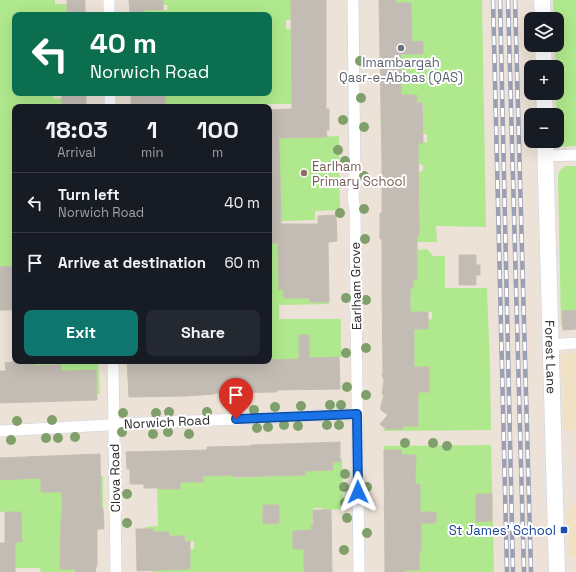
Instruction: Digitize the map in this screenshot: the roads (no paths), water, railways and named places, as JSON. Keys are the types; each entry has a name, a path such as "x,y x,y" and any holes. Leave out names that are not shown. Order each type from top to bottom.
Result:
{"street":[{"path":"109,0 109,12"},
{"name":"Earlham Grove","path":"353,0 359,572"},
{"path":"542,0 543,12"},
{"path":"545,148 576,155"},
{"name":"Forest Lane","path":"545,148 557,572"},
{"path":"551,345 576,343"},
{"name":"Clova Road","path":"113,364 116,572"},
{"name":"Norwich Road","path":"0,431 357,414"}],"railway":[{"path":"493,0 507,572"},
{"path":"500,0 513,572"},
{"path":"508,0 524,572"},
{"path":"515,0 531,572"}],"place":[{"name":"Imambargah Qasr-e-Abbas (QAS)","path":"401,48"},
{"name":"Earlham Primary School","path":"304,173"},
{"name":"St James' School","path":"564,530"}]}
